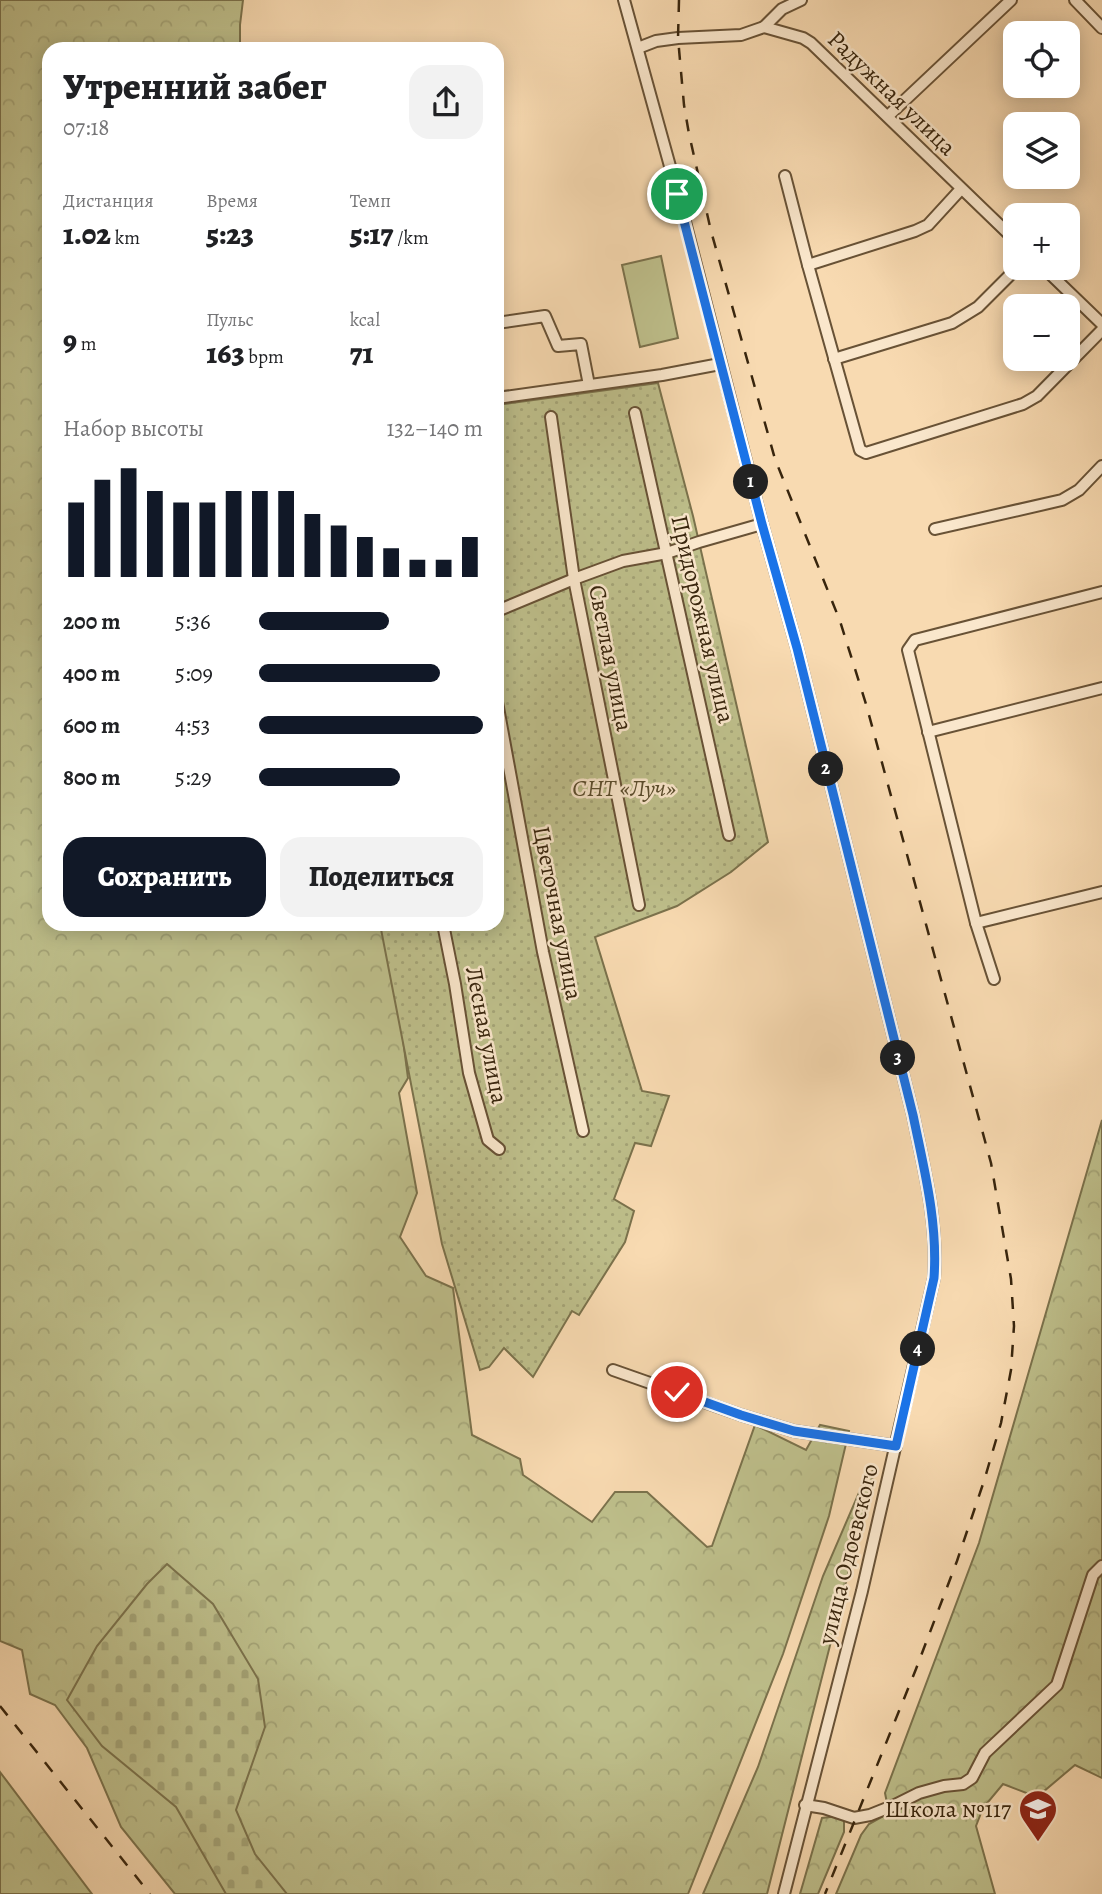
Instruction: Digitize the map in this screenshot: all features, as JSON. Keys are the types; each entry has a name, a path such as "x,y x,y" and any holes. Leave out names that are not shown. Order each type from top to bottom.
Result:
{"street":[{"name":"улица Одоевского","path":"624,0 797,648 913,1115 934,1226 934,1278 862,1591 784,1894"},
{"path":"638,48 656,41 678,38 741,35 764,27 782,9 801,0"},
{"path":"887,116 1011,0"},
{"path":"1075,0 1102,28"},
{"name":"Радужная улица","path":"764,27 803,38 1003,229"},
{"path":"785,176 860,450 866,453 1023,404 1037,396 1102,330"},
{"path":"808,265 929,225 961,189"},
{"path":"834,359 952,323 978,307 1005,280"},
{"path":"1056,280 1102,324"},
{"path":"504,322 545,316 558,346 581,344 589,385"},
{"path":"504,397 720,364"},
{"name":"Придорожная улица","path":"635,413 729,835"},
{"name":"Светлая улица","path":"551,417 574,579 639,905"},
{"path":"935,529 1062,500 1079,490 1102,466"},
{"path":"504,608 623,561 667,553 762,524"},
{"path":"994,979 976,923 908,650 915,640 1102,592"},
{"path":"928,732 1102,688"},
{"name":"Цветочная улица","path":"504,740 543,952 583,1131"},
{"path":"976,923 1102,892"},
{"name":"Лесная улица","path":"444,931 469,1073 488,1140 499,1149"},
{"path":"613,1370 794,1431 896,1446"},
{"path":"805,1805 854,1818 870,1815 919,1793 963,1784 972,1778 985,1753 1057,1685 1093,1575 1102,1566"}],"green space":[{"path":"0,0 243,0 240,42 42,42 42,931 389,931 408,1078 399,1093 417,1193 400,1237 426,1276 453,1288 472,1435 520,1459 523,1475 592,1522 615,1492 647,1492 707,1547 712,1546 755,1425 806,1450 820,1425 849,1431 829,1516 783,1654 688,1894 175,1894 121,1827 87,1748 55,1705 30,1694 22,1650 0,1641"},
{"path":"661,256 678,338 640,347 622,265"},
{"name":"СНТ «Луч»","path":"658,383 693,516 768,842 731,872 677,906 595,937 642,1091 669,1096 651,1146 635,1143 614,1199 634,1211 625,1242 579,1315 572,1311 533,1377 504,1348 489,1367 480,1370 442,1244 381,931 504,931 504,404"},
{"path":"1102,1120 1102,1778 1075,1765 1037,1797 1003,1784 983,1808 976,1826 995,1894 836,1894 861,1835 869,1824 889,1813 885,1793 979,1543"},
{"path":"875,1468 767,1894 703,1894 758,1767 823,1576 864,1481"},
{"path":"167,1564 213,1604 258,1679 265,1727 236,1810 255,1854 287,1894 226,1894 176,1807 102,1746 67,1700 97,1646 147,1584"},
{"path":"0,1772 92,1894 0,1894"},
{"path":"838,1816 844,1821 844,1832 818,1894 800,1894 822,1818"}],"railway":[{"path":"679,0 678,38 684,105 711,231 775,459 840,621 866,704 991,1163 1011,1279 1014,1326 1011,1370 1001,1423 984,1481 916,1669 825,1894"},
{"path":"0,1706 150,1894"}],"place":[{"name":"Школа №117","path":"1038,1843"}],"route":[{"path":"677,194 762,524 797,648 913,1115 928,1188 936,1253 934,1278 896,1446 794,1431 677,1392"}]}
